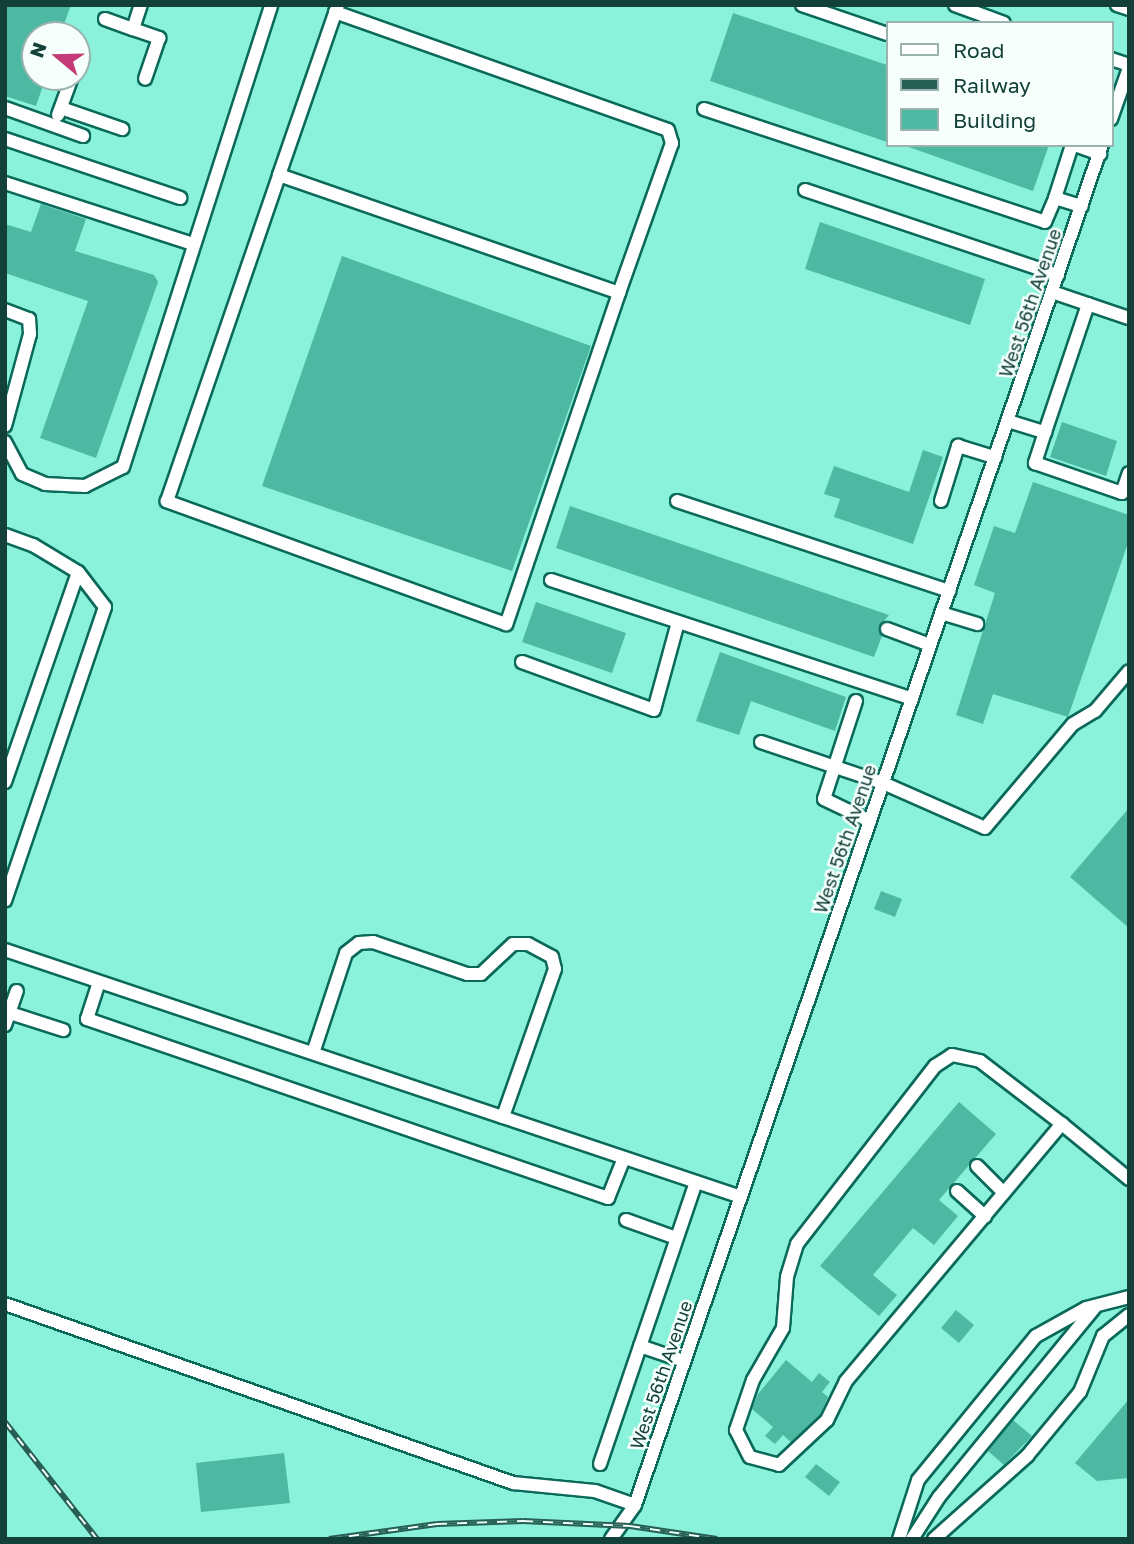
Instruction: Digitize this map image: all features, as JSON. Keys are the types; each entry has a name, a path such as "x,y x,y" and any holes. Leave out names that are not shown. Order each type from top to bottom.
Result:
{"street":[{"path":"133,29 141,5"},
{"path":"5,442 22,474 46,484 85,486 123,467 271,5"},
{"path":"955,5 974,8 997,21"},
{"path":"1117,5 1129,7"},
{"path":"809,6 886,34"},
{"path":"337,9 668,130 672,143 506,624 167,501 337,9"},
{"path":"105,19 159,38 145,79"},
{"path":"1113,60 1129,67 1113,113"},
{"path":"55,125 67,91"},
{"path":"5,108 83,136"},
{"path":"61,108 122,130"},
{"path":"704,108 1045,222 1072,147"},
{"path":"5,139 180,198"},
{"name":"West 56th Avenue","path":"611,1539 635,1505 1101,149"},
{"path":"279,175 619,293"},
{"path":"5,183 193,244"},
{"path":"805,190 1058,275"},
{"path":"1055,198 1082,206"},
{"path":"1052,292 1129,318"},
{"path":"1088,304 1034,463 1122,494 1129,473"},
{"path":"5,310 29,319 30,334 5,426"},
{"path":"1008,421 1045,432"},
{"path":"941,501 958,446 995,457"},
{"path":"677,501 949,592"},
{"path":"5,535 33,545 78,572 105,607 5,900"},
{"path":"5,782 78,572"},
{"path":"551,580 912,699"},
{"path":"942,613 977,624"},
{"path":"522,662 654,710 678,622"},
{"path":"887,629 930,645"},
{"path":"761,742 883,783 985,828 1073,724 1095,711 1129,671"},
{"path":"856,701 824,799 870,821"},
{"path":"313,1054 346,953 359,943 373,942 467,974 481,974 513,944 528,944 552,957 555,969 503,1117"},
{"path":"5,950 741,1197"},
{"path":"99,982 87,1019 608,1198 624,1158"},
{"path":"5,1026 17,991"},
{"path":"10,1013 63,1030"},
{"path":"1062,1124 846,1381 827,1420 779,1465 750,1457 736,1430 753,1380 783,1328 787,1277 797,1244 935,1066 952,1055 980,1062 1062,1124 1129,1179"},
{"path":"977,1166 1004,1193"},
{"path":"600,1464 695,1182"},
{"path":"957,1191 985,1216"},
{"path":"626,1220 676,1238"},
{"path":"899,1539 918,1480 1036,1336 1097,1305 1129,1297"},
{"path":"5,1304 513,1483 595,1492 635,1505"},
{"path":"912,1539 939,1497 1097,1305"},
{"path":"934,1539 1027,1456 1080,1392 1104,1336 1129,1315"},
{"path":"640,1346 684,1362"}],"building":[{"path":"5,5 71,5 65,21 21,21 21,91 41,91 36,106 5,96"},
{"path":"733,13 886,65 886,142 710,81"},
{"path":"909,147 1048,147 1033,191"},
{"path":"41,204 86,219 75,251 154,275 158,282 96,458 40,438 88,301 5,273 5,224 31,232"},
{"path":"820,222 985,279 970,325 805,269"},
{"path":"342,256 591,346 512,571 262,486"},
{"path":"1062,422 1117,441 1106,476 1050,457"},
{"path":"923,450 943,457 913,544 834,517 840,499 824,494 834,466 909,492"},
{"path":"1033,482 1129,515 1129,540 1068,717 993,694 983,724 956,715 995,593 974,585 994,526 1015,533"},
{"path":"570,506 889,615 879,627 882,636 874,657 556,548"},
{"path":"536,602 626,633 612,673 522,642"},
{"path":"720,652 846,697 835,731 751,701 739,735 696,721"},
{"path":"1129,808 1129,928 1070,877"},
{"path":"881,891 902,899 895,917 874,909"},
{"path":"959,1102 996,1134 939,1200 958,1216 934,1245 913,1228 873,1275 897,1295 879,1316 820,1266"},
{"path":"956,1310 974,1325 959,1343 941,1328"},
{"path":"786,1360 812,1382 819,1373 830,1382 822,1392 828,1397 820,1415 791,1442 783,1435 775,1444 765,1436 773,1427 752,1409 758,1394"},
{"path":"1129,1399 1129,1478 1097,1481 1075,1463"},
{"path":"1013,1420 1032,1436 1004,1465 988,1451"},
{"path":"284,1453 290,1503 201,1512 196,1463"},
{"path":"816,1464 840,1482 829,1496 805,1477"}],"railway":[{"path":"5,1422 97,1539"},
{"path":"329,1539 437,1524 523,1521 630,1526 717,1539"}]}
